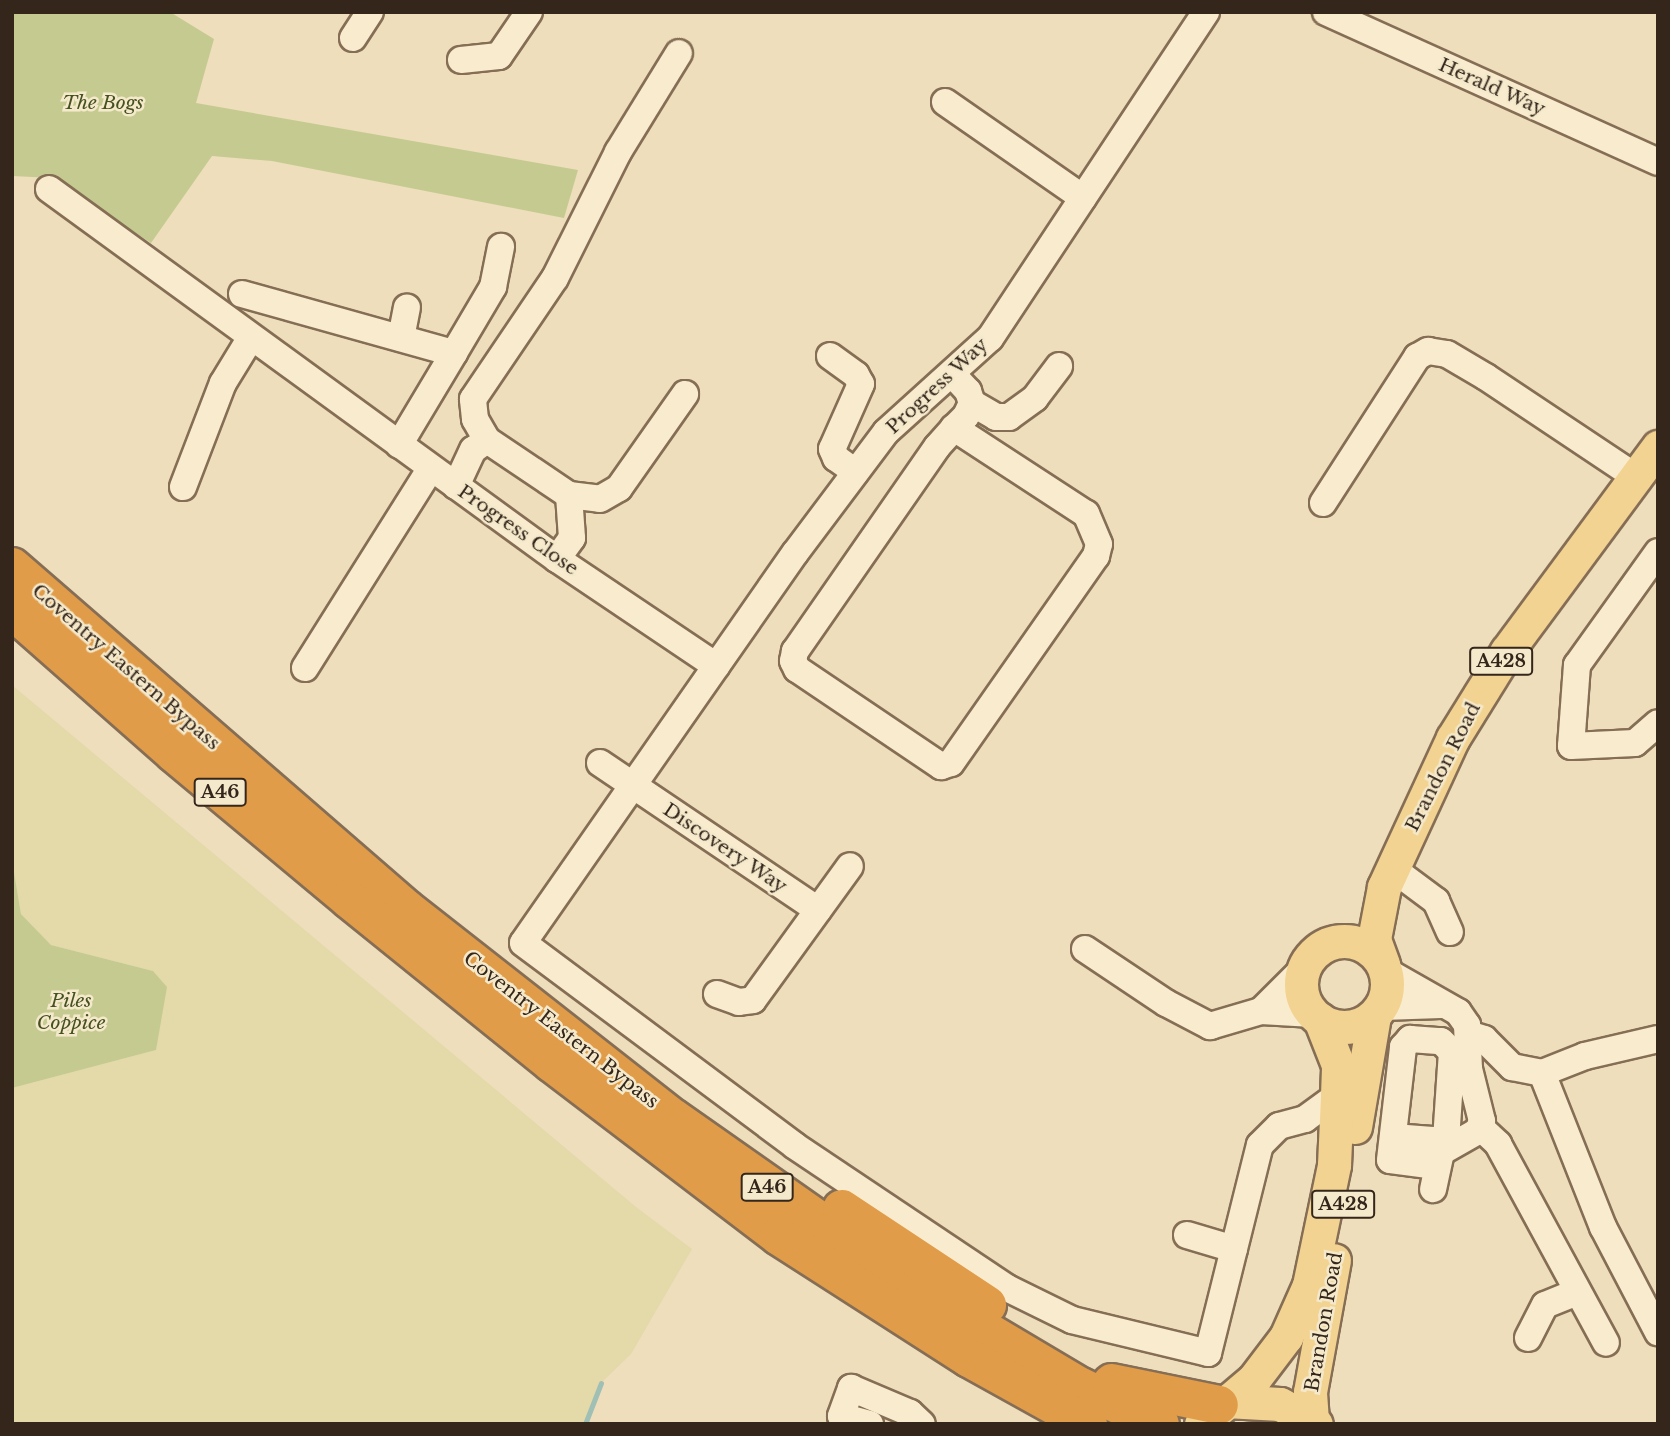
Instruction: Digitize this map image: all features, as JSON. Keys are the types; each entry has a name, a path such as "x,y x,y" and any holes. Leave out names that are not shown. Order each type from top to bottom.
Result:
{"highway":[{"name":"Coventry Eastern Bypass","path":"12,567 405,909 673,1118 897,1276 1081,1387 1159,1423"},
{"name":"Coventry Eastern Bypass","path":"12,610 174,753 434,967 779,1236 969,1358 1088,1424"},
{"path":"405,909 525,982 665,1094 907,1249 1045,1346 1114,1384 1215,1410"},
{"path":"434,967 544,1076 770,1247 1049,1424"}],"main road":[{"name":"Brandon Road","path":"1384,967 1374,939 1388,878 1454,738 1494,673 1658,447"},
{"name":"Brandon Road","path":"1313,957 1388,878"},
{"path":"1357,942 1384,967 1388,989 1378,1011 1350,1027 1317,1017 1301,988 1313,957 1357,942"},
{"name":"Brandon Road","path":"1314,1422 1310,1392 1378,1011"},
{"name":"Brandon Road","path":"1215,1410 1254,1379 1286,1337 1305,1295 1325,1223 1334,1155 1338,1065 1317,1017"},
{"path":"1215,1410 1280,1404 1314,1422"}],"street":[{"path":"353,38 370,12"},
{"path":"461,60 499,55 530,12"},
{"name":"Progress Way","path":"1206,12 990,338 953,375 886,432 855,472 523,943 795,1146 1007,1288 1072,1320 1208,1353 1234,1249"},
{"name":"Herald Way","path":"1326,12 1658,162"},
{"path":"679,53 618,152 555,278 473,399 475,419 487,440 569,495 600,499 620,488 685,394"},
{"path":"945,102 1083,198"},
{"name":"Progress Close","path":"49,189 250,339 557,559 716,666"},
{"path":"399,445 493,287 501,247"},
{"path":"242,293 454,353"},
{"path":"401,338 407,308"},
{"path":"183,487 223,383 250,339"},
{"path":"1323,503 1418,357 1428,351 1447,354 1486,377 1636,477"},
{"path":"830,356 856,375 861,384 832,449 836,458 855,472"},
{"path":"953,375 968,391 972,403 996,417 1009,416 1035,398 1059,366"},
{"path":"954,428 1086,514 1099,544 1096,556 951,763 941,766 797,669 793,661 795,651 954,428 972,403"},
{"path":"456,486 473,450 487,440"},
{"path":"305,668 431,468"},
{"path":"557,559 572,538 569,495"},
{"path":"1658,552 1577,664 1571,746 1635,743 1658,723"},
{"name":"Discovery Way","path":"600,763 818,910"},
{"path":"717,995 739,1002 753,1000 786,958 850,866"},
{"path":"1388,878 1436,901 1450,932"},
{"path":"1085,949 1166,1003 1210,1026 1261,1011 1317,1017"},
{"path":"1261,1011 1313,957"},
{"path":"1384,967 1441,1005 1458,1012 1468,1034 1469,1069 1483,1111 1480,1127 1440,1161 1390,1160 1403,1047 1415,1038 1441,1041 1452,1052 1440,1161"},
{"path":"1378,1011 1441,1005"},
{"path":"1468,1034 1484,1039 1512,1067 1542,1073 1585,1056 1658,1039"},
{"path":"1542,1073 1603,1227 1658,1332"},
{"path":"1187,1235 1234,1249 1260,1145 1267,1134 1318,1113 1337,1096"},
{"path":"1293,1123 1319,1133 1334,1155"},
{"path":"1480,1127 1498,1144 1606,1343"},
{"path":"1528,1338 1545,1305 1578,1292"},
{"path":"870,1424 841,1416 851,1388 910,1413 922,1424"}],"shaded area":[{"path":"12,685 636,1207 692,1249 631,1354 601,1383 588,1424 12,1424 12,1088 156,1050 153,971 51,945 21,914 12,860"}],"green space":[{"name":"The Bogs","path":"12,12 170,12 214,39 196,103 578,170 564,218 272,161 212,156 151,243 53,178 12,176"},
{"name":"Piles Coppice","path":"12,860 21,914 51,945 153,971 167,987 156,1050 12,1088"}],"waterway":[{"path":"585,1424 601,1383"}]}
